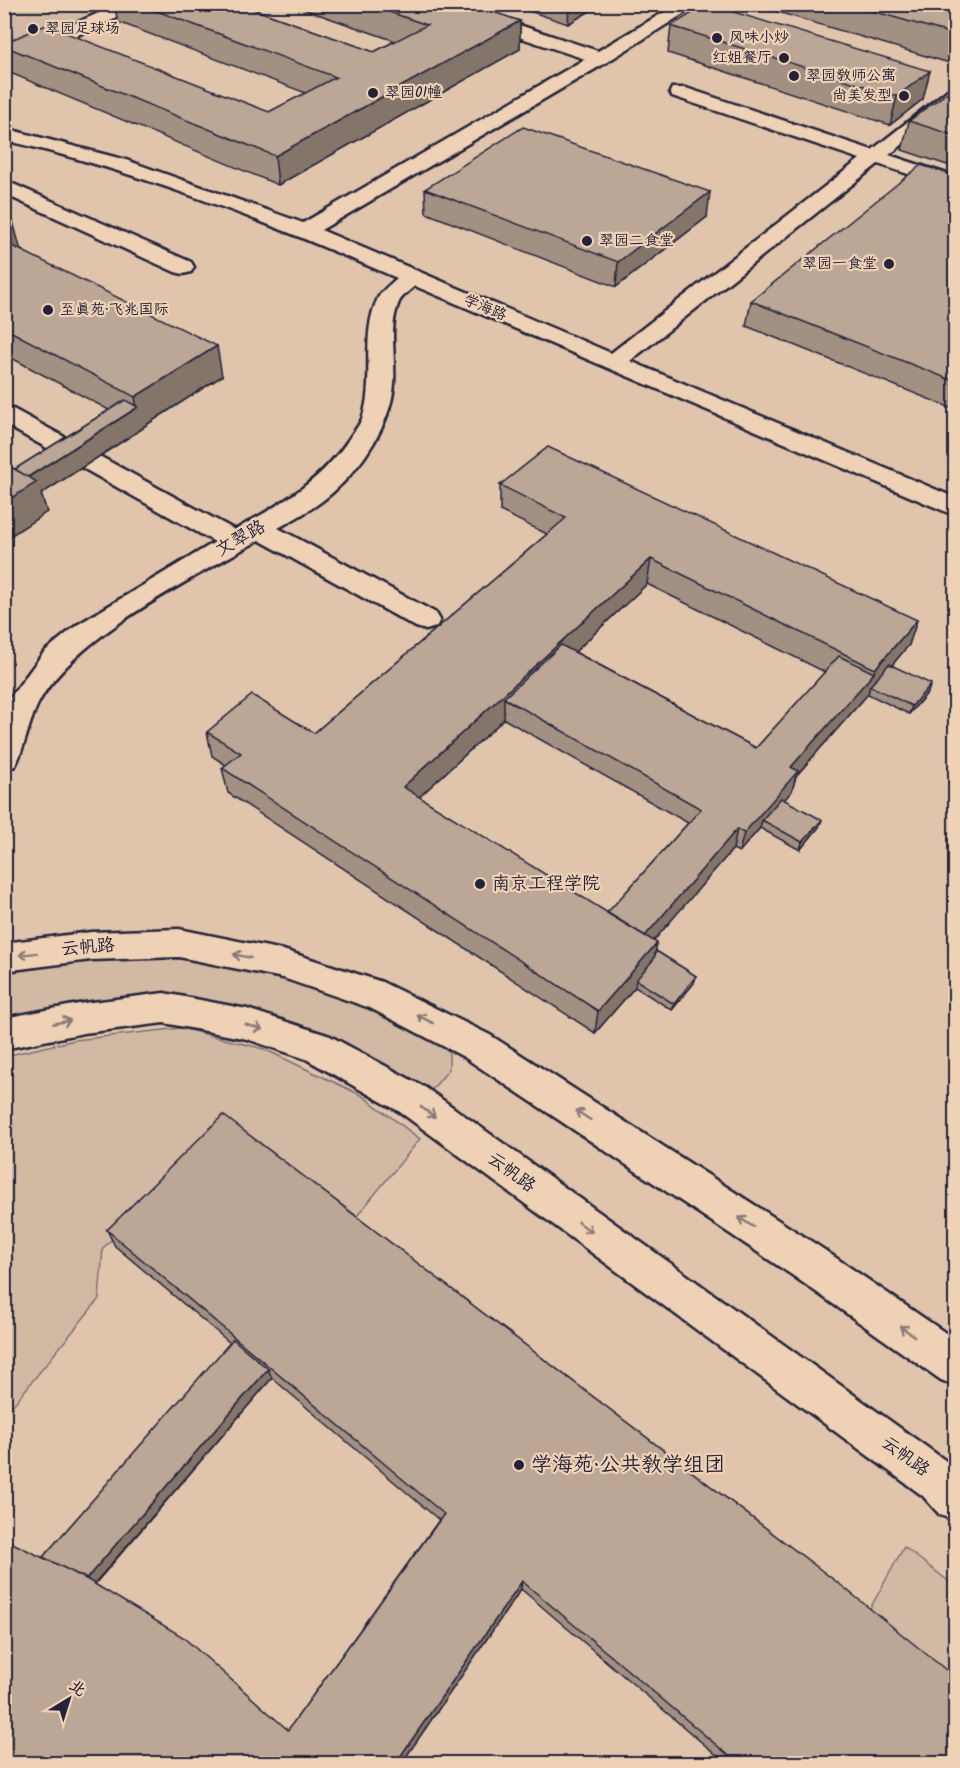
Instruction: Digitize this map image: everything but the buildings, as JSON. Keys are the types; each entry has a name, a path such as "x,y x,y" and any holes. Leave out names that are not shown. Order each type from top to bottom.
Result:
{"street":[{"path":"4,62 134,4"},
{"path":"437,4 600,58"},
{"path":"305,231 600,58 692,9"},
{"path":"614,362 874,157 952,89"},
{"path":"679,92 956,184"},
{"name":"学海路","path":"11,140 126,166 201,191 305,231 956,508"},
{"path":"4,186 183,267"},
{"name":"文翠路","path":"4,759 14,698 54,659 87,632 150,592 248,536 323,487 347,461 375,418 382,383 380,353 384,316 389,298 411,277"},
{"path":"4,414 248,536 426,620"},
{"name":"云帆路","path":"4,957 92,946 179,943 283,964 382,998 477,1046 806,1261 956,1365"},
{"name":"云帆路","path":"4,1034 84,1018 164,1008 247,1024 317,1047 413,1100 938,1481 956,1499"}],"shaded area":[{"name":"南京工程学院","path":"5,5 955,5 955,1763 5,1763"},
{"name":"翠园足球场","path":"5,5 119,5 5,54"},
{"path":"125,955 219,960 310,979 422,1029 449,1049 449,1069 431,1091 416,1094 359,1058 109,1002 5,1017 4,973"},
{"path":"181,1028 264,1049 361,1095 420,1139 357,1216 230,1124 103,1248 99,1299 5,1415 5,1056 75,1040"},
{"path":"904,1547 955,1586 955,1686 868,1612"}],"place":[{"name":"翠园足球场","path":"33,29"},
{"name":"风味小炒","path":"717,38"},
{"name":"红姐餐厅","path":"784,58"},
{"name":"翠园教师公寓","path":"794,76"},
{"name":"翠园01幢","path":"373,93"},
{"name":"尚美发型","path":"904,96"},
{"name":"翠园二食堂","path":"587,241"},
{"name":"翠园一食堂","path":"889,264"},
{"name":"至真苑·飞兆国际","path":"48,310"},
{"name":"南京工程学院","path":"480,884"},
{"name":"学海苑·公共教学组团","path":"519,1465"}]}
